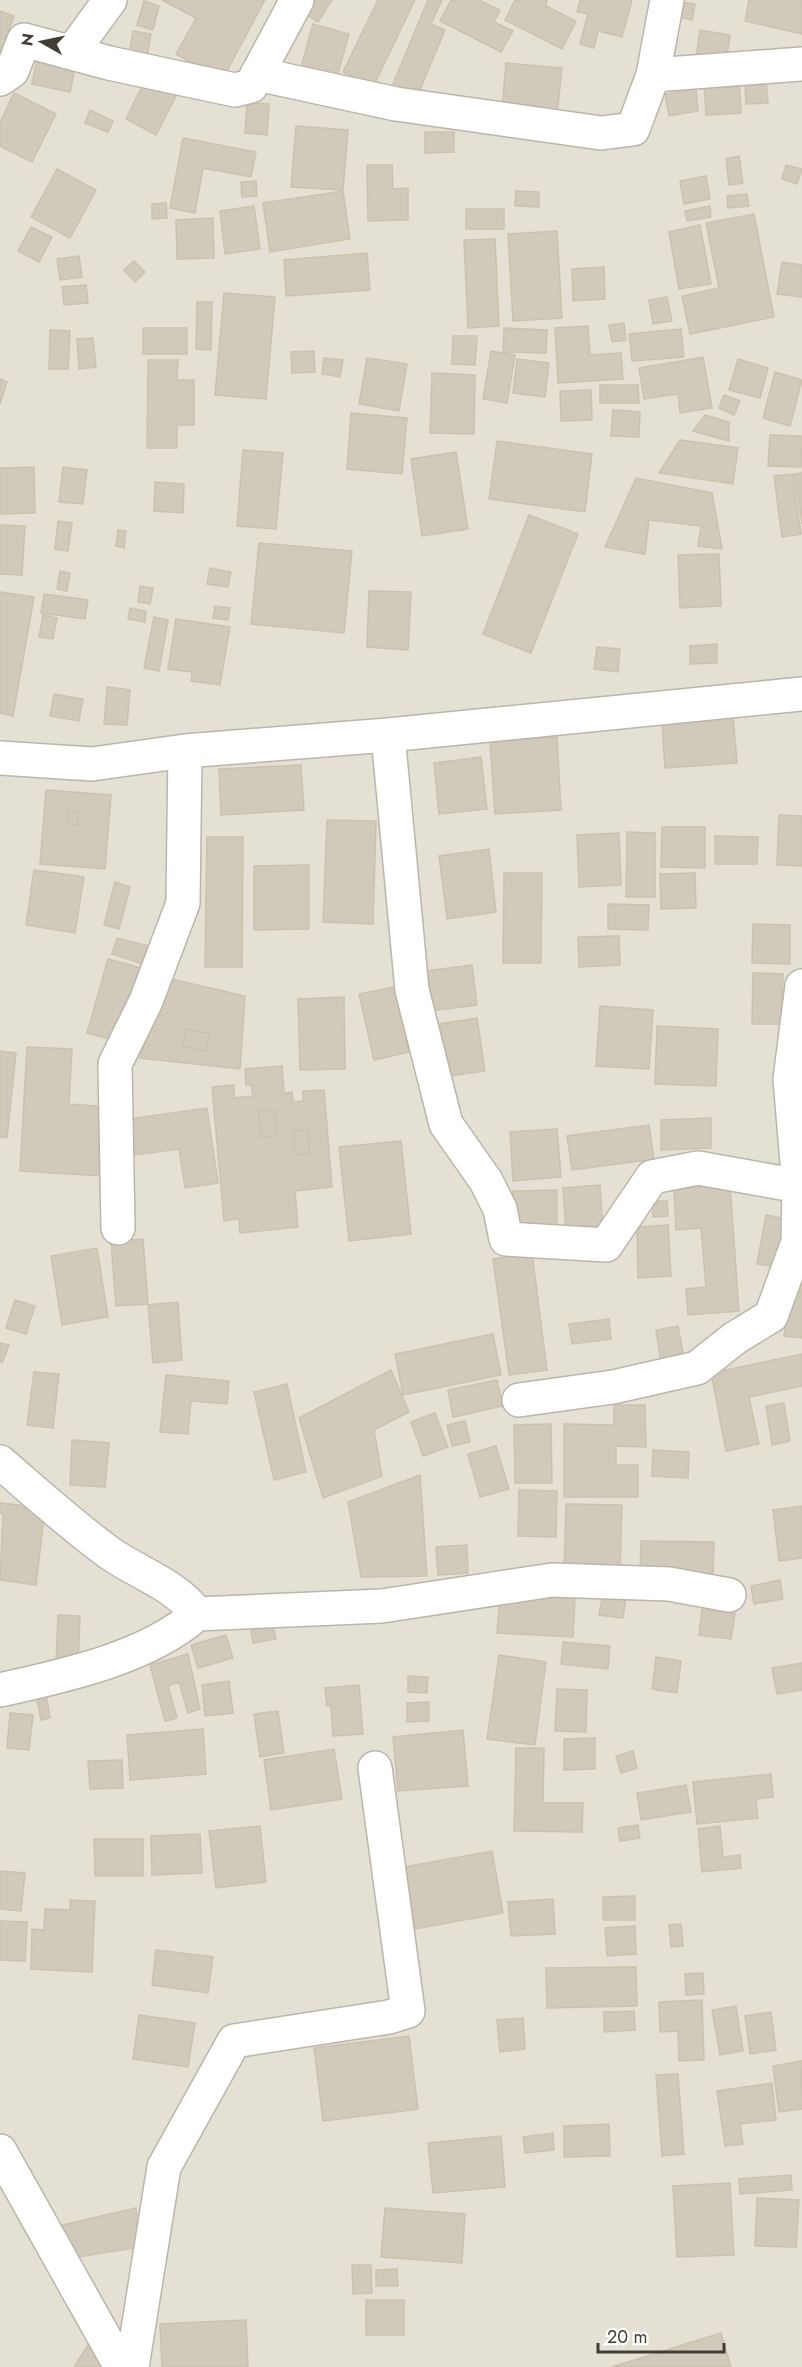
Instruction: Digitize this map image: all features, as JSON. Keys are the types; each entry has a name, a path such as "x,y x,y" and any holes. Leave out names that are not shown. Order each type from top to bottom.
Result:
{"street":[{"path":"73,51 110,0"},
{"path":"0,79 12,71 24,40 73,51 109,63 235,90 251,86 297,0"},
{"path":"257,74 396,104 601,133 633,129 653,75 667,0"},
{"path":"653,75 802,64"},
{"path":"0,758 92,764 185,751 388,735 802,694"},
{"path":"388,735 412,990 446,1124 486,1181 500,1209 506,1239 606,1245 652,1177 698,1167 799,1186"},
{"path":"118,1228 115,1064 146,1001 183,903 185,751"},
{"path":"519,1400 613,1387 697,1368 735,1338 771,1316 798,1242 799,1186 790,1078 802,986"},
{"path":"0,1462 82,1532 113,1555 142,1570 189,1603 197,1614"},
{"path":"0,1690 84,1671 178,1632 197,1614 382,1606 552,1580 669,1584 729,1595"},
{"path":"132,2367 164,2167 234,2041 389,2017 408,2011 375,1768"},
{"path":"0,2151 121,2367"}],"shaded area":[{"path":"0,0 802,0 802,2367 0,2367"}],"building":[{"path":"162,0 265,0 222,80 176,54 196,18"},
{"path":"308,0 332,0 318,22 301,11"},
{"path":"378,0 415,0 373,87 343,72"},
{"path":"428,0 442,0 431,24 445,30 417,97 392,86"},
{"path":"451,0 479,0 500,10 494,22 513,31 501,52 440,21"},
{"path":"515,0 547,0 546,6 576,21 562,49 505,20"},
{"path":"580,0 632,0 622,37 598,31 594,48 580,44 588,14 577,12"},
{"path":"749,0 802,0 802,34 745,21"},
{"path":"144,1 159,6 153,30 137,25"},
{"path":"677,2 695,4 692,20 675,16"},
{"path":"0,11 14,16 0,56"},
{"path":"313,24 349,34 337,77 301,67"},
{"path":"700,30 730,35 726,61 696,57"},
{"path":"133,31 151,34 146,64 128,61"},
{"path":"38,55 76,63 70,92 32,84"},
{"path":"506,63 562,68 557,115 502,109"},
{"path":"145,80 176,96 156,135 126,119"},
{"path":"739,81 741,113 706,115 704,82"},
{"path":"766,82 768,103 746,104 745,84"},
{"path":"696,89 698,111 669,116 665,94"},
{"path":"14,93 56,114 32,162 0,146 0,122"},
{"path":"247,103 269,104 267,135 245,133"},
{"path":"90,110 113,121 108,132 85,123"},
{"path":"296,126 348,130 343,190 291,187"},
{"path":"425,132 454,132 454,152 425,153"},
{"path":"183,138 256,152 251,177 203,168 195,213 170,208"},
{"path":"739,156 743,183 729,185 726,159"},
{"path":"367,165 392,165 393,189 408,188 408,220 368,221"},
{"path":"786,165 802,169 797,184 782,179"},
{"path":"57,169 96,190 70,238 31,217"},
{"path":"706,176 710,199 684,204 680,181"},
{"path":"256,181 257,196 242,197 241,182"},
{"path":"343,191 350,239 270,252 263,203"},
{"path":"516,191 539,192 539,207 515,206"},
{"path":"747,194 749,206 728,208 727,196"},
{"path":"166,203 167,218 152,219 152,204"},
{"path":"254,206 260,249 225,254 220,211"},
{"path":"710,206 711,217 687,221 685,211"},
{"path":"466,209 504,209 504,229 466,229"},
{"path":"754,214 774,317 690,334 682,296 719,288 706,223"},
{"path":"213,218 214,258 177,259 176,220"},
{"path":"700,225 711,284 679,289 669,232"},
{"path":"31,227 52,237 39,262 18,251"},
{"path":"557,231 562,318 513,321 508,234"},
{"path":"495,239 499,326 468,328 464,240"},
{"path":"367,253 370,290 286,296 284,260"},
{"path":"79,256 82,277 60,280 57,259"},
{"path":"134,261 145,272 135,282 124,270"},
{"path":"782,262 802,265 802,297 777,294"},
{"path":"604,267 605,299 573,301 572,269"},
{"path":"86,285 88,303 64,305 62,287"},
{"path":"224,293 275,297 266,399 215,395"},
{"path":"667,297 672,321 653,324 649,300"},
{"path":"197,302 212,302 211,350 196,349"},
{"path":"624,323 626,340 612,342 609,325"},
{"path":"588,326 590,355 621,353 623,379 558,383 555,328"},
{"path":"143,328 187,328 187,354 143,354"},
{"path":"504,328 547,330 546,353 503,352"},
{"path":"681,329 684,357 632,361 629,334"},
{"path":"50,330 70,331 68,369 49,369"},
{"path":"453,336 477,336 475,365 452,364"},
{"path":"93,338 96,367 79,369 77,339"},
{"path":"314,351 315,372 292,373 291,352"},
{"path":"491,351 515,355 507,403 483,399"},
{"path":"703,357 712,408 680,413 678,394 644,399 639,368"},
{"path":"324,358 343,360 340,377 322,374"},
{"path":"367,358 407,364 399,411 359,404"},
{"path":"517,359 549,363 545,397 513,393"},
{"path":"738,359 768,368 760,398 729,390"},
{"path":"148,360 178,360 177,380 194,380 194,425 177,425 177,448 147,448"},
{"path":"775,372 802,380 790,426 763,418"},
{"path":"432,373 475,375 474,434 430,433"},
{"path":"0,379 7,382 0,404"},
{"path":"600,385 638,385 639,403 600,403"},
{"path":"591,390 592,420 561,421 560,391"},
{"path":"724,395 740,401 734,415 719,408"},
{"path":"613,410 640,412 639,437 611,436"},
{"path":"351,413 407,418 402,474 347,469"},
{"path":"705,415 729,422 729,441 693,431"},
{"path":"770,435 802,436 801,467 768,466"},
{"path":"680,440 738,448 733,484 659,473"},
{"path":"497,441 592,454 585,512 489,499"},
{"path":"243,450 283,453 276,529 237,526"},
{"path":"456,452 468,529 422,536 411,459"},
{"path":"34,467 35,513 0,514 0,468"},
{"path":"63,467 87,470 83,504 59,502"},
{"path":"802,473 802,524 795,474"},
{"path":"793,474 801,534 782,537 774,476"},
{"path":"636,478 712,493 722,549 698,546 701,526 649,520 645,554 605,547"},
{"path":"155,482 184,484 183,513 154,511"},
{"path":"529,515 578,534 531,653 483,634"},
{"path":"58,521 72,523 68,551 55,549"},
{"path":"0,525 25,526 22,575 0,574"},
{"path":"118,530 126,531 124,548 116,546"},
{"path":"259,543 352,551 344,633 251,624"},
{"path":"719,554 721,606 680,608 678,555"},
{"path":"210,568 231,572 228,587 207,584"},
{"path":"60,571 70,573 67,591 57,589"},
{"path":"140,586 153,588 150,604 138,602"},
{"path":"369,591 411,592 408,650 367,647"},
{"path":"0,592 34,597 13,716 0,713"},
{"path":"44,594 88,600 85,619 41,613"},
{"path":"215,606 230,608 228,620 213,618"},
{"path":"130,608 146,611 145,622 128,619"},
{"path":"43,615 57,618 53,639 39,637"},
{"path":"154,617 168,620 159,671 144,668"},
{"path":"176,619 230,627 220,685 191,681 192,672 168,669"},
{"path":"717,644 717,663 690,664 690,646"},
{"path":"597,647 620,649 618,672 594,669"},
{"path":"107,687 130,690 127,725 104,724"},
{"path":"54,694 83,699 79,721 50,716"},
{"path":"733,716 737,763 665,768 662,723"},
{"path":"557,737 561,810 495,814 490,741"},
{"path":"481,757 487,809 439,814 434,763"},
{"path":"301,765 304,810 221,815 219,769"},
{"path":"46,790 111,795 105,869 40,864","holes":["68,811 79,812 78,825 67,824"]},
{"path":"68,811 79,812 78,825 67,824"},
{"path":"779,815 802,816 802,866 777,865"},
{"path":"327,820 376,821 373,924 323,922"},
{"path":"662,827 705,827 705,868 661,867"},
{"path":"627,832 655,833 655,897 626,897"},
{"path":"619,833 621,885 579,887 577,835"},
{"path":"715,836 758,837 757,864 715,864"},
{"path":"207,837 243,837 242,967 205,967"},
{"path":"489,849 496,912 447,919 439,856"},
{"path":"309,865 309,929 254,930 254,866"},
{"path":"34,870 84,877 75,933 26,925"},
{"path":"504,873 542,873 541,963 503,963"},
{"path":"695,873 696,908 661,909 660,874"},
{"path":"115,882 130,887 119,929 104,925"},
{"path":"608,904 649,905 648,930 608,929"},
{"path":"753,924 790,925 790,964 752,963"},
{"path":"619,936 620,965 579,967 578,937"},
{"path":"117,938 148,946 143,964 112,954"},
{"path":"108,959 141,968 120,1042 87,1033"},
{"path":"472,965 477,1005 431,1011 426,971"},
{"path":"753,973 783,974 781,1024 752,1024"},
{"path":"158,976 245,996 240,1069 140,1058","holes":["186,1030 210,1033 206,1051 183,1046"]},
{"path":"394,987 409,1052 374,1060 359,994"},
{"path":"344,997 345,1069 300,1070 298,999"},
{"path":"600,1006 653,1010 649,1069 596,1066"},
{"path":"477,1018 485,1071 440,1077 432,1025"},
{"path":"657,1026 718,1029 716,1086 655,1084"},
{"path":"186,1030 210,1033 206,1051 183,1046"},
{"path":"27,1047 72,1049 69,1104 108,1107 104,1176 20,1171"},
{"path":"0,1051 16,1053 7,1138 0,1137"},
{"path":"282,1066 284,1093 292,1092 293,1102 303,1101 303,1091 324,1090 332,1187 295,1191 298,1227 240,1233 239,1219 224,1221 212,1087 234,1085 234,1098 253,1096 251,1085 246,1085 245,1069","holes":["275,1110 277,1136 261,1137 259,1111","308,1129 309,1153 295,1154 293,1130"]},
{"path":"207,1108 218,1183 185,1188 179,1149 127,1156 122,1120"},
{"path":"275,1110 277,1136 261,1137 259,1111"},
{"path":"711,1118 711,1148 661,1150 661,1120"},
{"path":"649,1125 654,1159 572,1170 567,1136"},
{"path":"308,1129 309,1153 295,1154 293,1130"},
{"path":"557,1129 561,1177 513,1181 510,1132"},
{"path":"401,1141 411,1234 349,1241 339,1147"},
{"path":"600,1185 603,1231 566,1234 563,1188"},
{"path":"730,1185 739,1311 688,1315 686,1289 706,1287 701,1228 676,1230 674,1189"},
{"path":"557,1190 557,1229 514,1230 513,1191"},
{"path":"652,1201 667,1201 668,1216 653,1217"},
{"path":"766,1215 791,1220 782,1268 757,1264"},
{"path":"668,1225 671,1276 638,1278 637,1227"},
{"path":"143,1239 148,1304 116,1306 111,1242"},
{"path":"97,1248 108,1317 62,1325 51,1256"},
{"path":"532,1253 547,1370 509,1375 493,1259"},
{"path":"793,1260 802,1261 802,1338 784,1336"},
{"path":"15,1300 35,1306 26,1334 6,1328"},
{"path":"178,1302 182,1360 153,1363 148,1305"},
{"path":"609,1319 611,1339 572,1344 569,1324"},
{"path":"678,1326 684,1358 661,1362 656,1330"},
{"path":"493,1334 501,1375 403,1395 395,1354"},
{"path":"1,1343 9,1345 2,1363 0,1362"},
{"path":"802,1354 802,1386 749,1397 759,1444 726,1451 711,1373"},
{"path":"391,1370 409,1412 374,1430 382,1476 323,1498 299,1418"},
{"path":"34,1372 59,1374 53,1428 27,1425"},
{"path":"166,1375 229,1381 227,1404 191,1401 188,1434 160,1432"},
{"path":"497,1380 503,1406 453,1417 448,1390"},
{"path":"287,1384 306,1472 274,1480 254,1392"},
{"path":"784,1403 790,1441 772,1445 766,1406"},
{"path":"614,1405 645,1405 646,1447 616,1446 616,1465 638,1465 638,1497 564,1497 564,1424 614,1425"},
{"path":"435,1413 448,1447 423,1456 411,1422"},
{"path":"465,1421 470,1442 452,1446 447,1425"},
{"path":"551,1424 552,1483 515,1483 514,1425"},
{"path":"72,1440 109,1443 105,1487 70,1485"},
{"path":"496,1446 509,1489 480,1497 468,1454"},
{"path":"653,1450 689,1452 688,1478 652,1476"},
{"path":"420,1475 427,1576 361,1577 348,1502"},
{"path":"519,1490 557,1491 556,1537 518,1536"},
{"path":"0,1503 45,1508 36,1585 0,1580 3,1514 0,1513"},
{"path":"566,1504 622,1505 620,1573 564,1572"},
{"path":"802,1506 802,1558 779,1561 773,1510"},
{"path":"641,1541 714,1542 713,1574 640,1573"},
{"path":"467,1545 468,1573 438,1575 436,1547"},
{"path":"780,1580 783,1599 754,1604 751,1586"},
{"path":"603,1592 626,1596 623,1618 599,1615"},
{"path":"500,1594 575,1598 573,1637 497,1633"},
{"path":"702,1609 735,1613 731,1639 699,1635"},
{"path":"58,1615 80,1616 78,1666 56,1666"},
{"path":"272,1621 276,1639 253,1643 250,1624"},
{"path":"226,1635 233,1658 198,1668 191,1645"},
{"path":"563,1642 610,1646 608,1669 561,1664"},
{"path":"188,1654 200,1709 188,1713 179,1682 168,1686 177,1718 165,1721 150,1665"},
{"path":"499,1655 546,1662 535,1745 487,1739"},
{"path":"656,1657 681,1661 677,1693 652,1689"},
{"path":"802,1663 802,1690 777,1694 772,1668"},
{"path":"408,1676 428,1677 427,1693 408,1692"},
{"path":"229,1681 233,1713 205,1716 202,1685"},
{"path":"359,1685 363,1734 333,1736 331,1706 327,1706 325,1688"},
{"path":"45,1688 50,1718 41,1720 35,1689"},
{"path":"557,1689 587,1690 586,1732 555,1731"},
{"path":"429,1702 429,1721 407,1722 407,1703"},
{"path":"278,1711 284,1753 260,1757 254,1714"},
{"path":"10,1713 33,1715 29,1750 7,1748"},
{"path":"203,1729 206,1774 130,1780 127,1735"},
{"path":"463,1730 468,1786 398,1791 393,1737"},
{"path":"595,1738 595,1769 564,1770 564,1739"},
{"path":"516,1748 544,1748 543,1803 583,1803 582,1832 514,1831"},
{"path":"334,1749 342,1799 271,1810 264,1760"},
{"path":"633,1751 637,1768 621,1773 616,1756"},
{"path":"122,1760 123,1788 90,1789 88,1761"},
{"path":"771,1774 773,1797 756,1799 758,1818 697,1824 693,1782"},
{"path":"686,1785 691,1812 641,1820 637,1793"},
{"path":"638,1825 640,1838 620,1841 618,1828"},
{"path":"260,1826 266,1882 216,1888 209,1831"},
{"path":"720,1826 723,1857 740,1855 741,1868 702,1872 698,1829"},
{"path":"200,1834 202,1873 152,1875 151,1836"},
{"path":"94,1839 143,1839 143,1876 95,1876"},
{"path":"492,1851 503,1913 415,1929 404,1867"},
{"path":"0,1871 25,1873 21,1911 0,1909"},
{"path":"635,1896 635,1920 603,1920 603,1897"},
{"path":"553,1899 555,1934 511,1936 508,1902"},
{"path":"70,1900 95,1901 92,1972 31,1969 32,1929 44,1930 45,1909 70,1910"},
{"path":"0,1921 27,1922 25,1961 0,1960"},
{"path":"681,1924 683,1946 671,1947 669,1925"},
{"path":"635,1926 636,1954 607,1956 605,1928"},
{"path":"156,1950 213,1957 208,1993 152,1985"},
{"path":"636,1967 637,2006 547,2008 546,1968"},
{"path":"703,1973 704,1994 686,1995 685,1974"},
{"path":"702,2000 704,2060 679,2061 678,2031 660,2032 659,2002"},
{"path":"736,2006 743,2051 720,2055 712,2010"},
{"path":"634,2011 635,2030 604,2032 604,2012"},
{"path":"771,2012 776,2050 750,2054 745,2016"},
{"path":"139,2015 195,2023 188,2067 133,2059"},
{"path":"523,2018 525,2049 500,2052 497,2020"},
{"path":"409,2036 418,2109 323,2121 314,2048"},
{"path":"801,2061 802,2109 779,2112 773,2066"},
{"path":"678,2074 684,2154 662,2156 656,2075"},
{"path":"772,2083 776,2120 740,2124 743,2144 725,2146 717,2091"},
{"path":"609,2124 610,2156 564,2157 564,2126"},
{"path":"553,2133 554,2150 525,2153 523,2137"},
{"path":"501,2136 505,2187 433,2193 428,2143"},
{"path":"791,2175 792,2190 740,2194 739,2179"},
{"path":"730,2183 734,2255 677,2257 673,2186"},
{"path":"757,2198 799,2200 796,2247 755,2246"},
{"path":"136,2208 139,2247 72,2258 62,2225"},
{"path":"385,2208 465,2214 462,2263 381,2257"},
{"path":"352,2265 371,2265 372,2293 353,2294"},
{"path":"397,2269 398,2286 376,2286 376,2270"},
{"path":"366,2300 404,2300 404,2335 366,2335"},
{"path":"246,2320 248,2367 162,2367 160,2324"},
{"path":"721,2333 731,2367 612,2367"},
{"path":"91,2340 101,2367 74,2367"}]}
